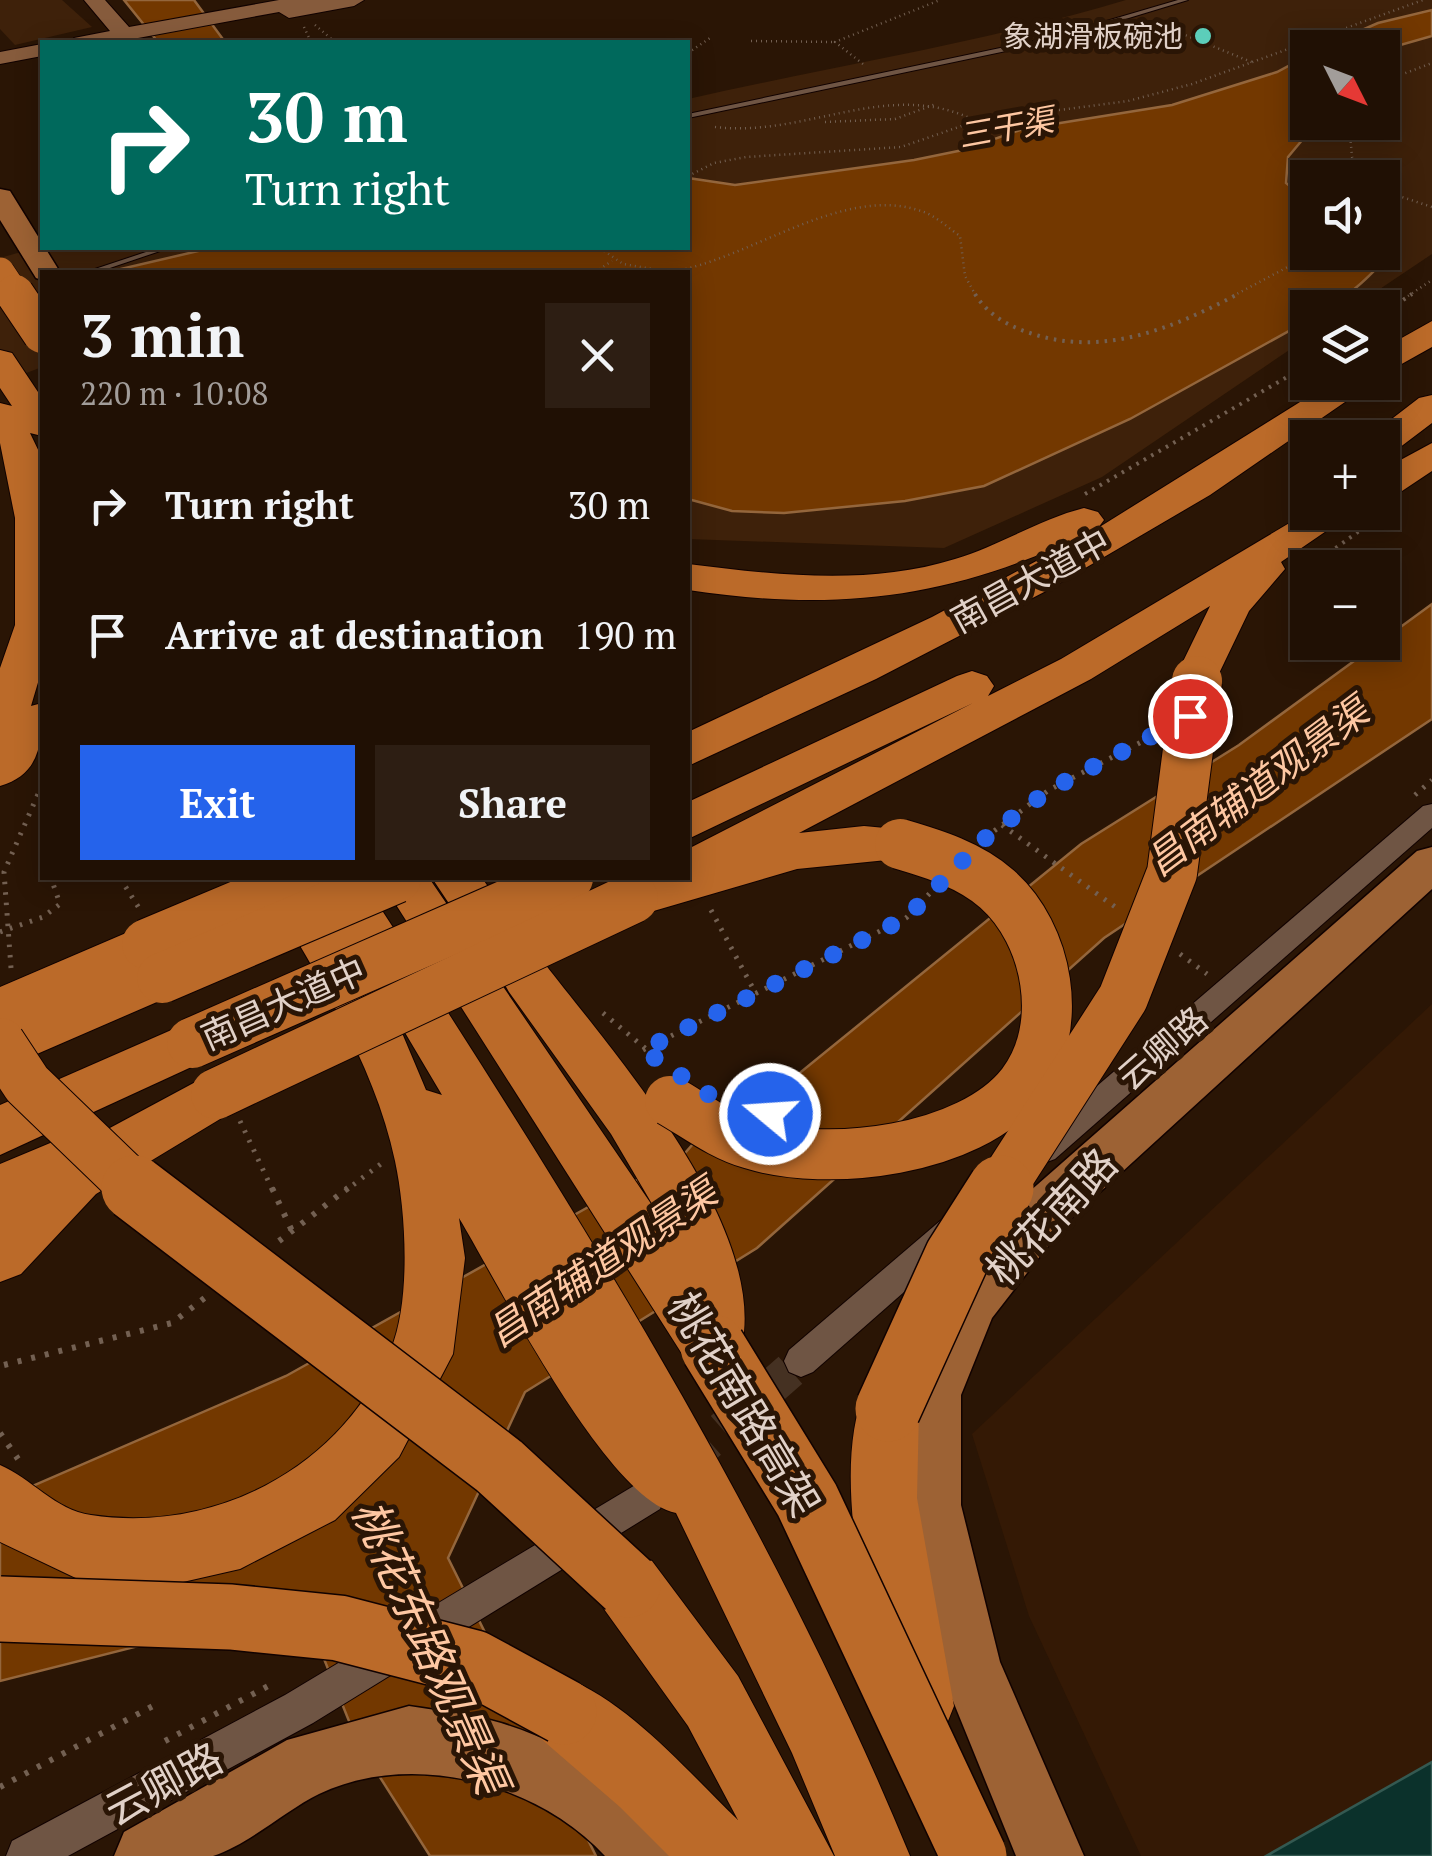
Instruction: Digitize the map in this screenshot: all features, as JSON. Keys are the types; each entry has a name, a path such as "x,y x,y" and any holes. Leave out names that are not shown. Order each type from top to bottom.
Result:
{"highway":[{"path":"0,242 40,271"},
{"path":"0,272 40,331"},
{"path":"1400,353 1432,331"},
{"path":"0,360 32,437 40,476"},
{"name":"南昌大道中","path":"690,749 912,644 1082,555 1332,400"},
{"path":"1400,430 1432,406"},
{"path":"0,414 32,437"},
{"path":"698,580 835,588 967,569 1062,531 1311,415"},
{"path":"0,731 36,625 32,437"},
{"path":"1400,481 1432,454"},
{"name":"南昌大道中","path":"690,821 1048,649 1290,501"},
{"path":"690,869 1076,669 1305,530"},
{"path":"926,1745 884,1498 888,1409 957,1257 1123,998 1172,874 1197,678 1231,606 1274,558 1317,530"},
{"path":"0,770 40,720"},
{"path":"457,880 527,978 644,1116 746,1143 814,1153 880,1151 935,1140 982,1117 1023,1083 1043,1043 1048,991 1034,941 1007,898 968,870 900,844 842,842 765,855 690,877"},
{"path":"285,880 353,989 514,1210"},
{"path":"6,998 155,961 300,880"},
{"path":"337,880 514,1210 626,1401 720,1531 832,1757 872,1856"},
{"name":"南昌大道中","path":"0,1046 155,961 394,880"},
{"name":"桃花南路高架","path":"402,880 644,1116 713,1347 807,1500 926,1745 974,1856"},
{"name":"南昌大道中","path":"0,1131 563,880"},
{"path":"0,1191 653,888 680,880"},
{"path":"0,1498 10,1512 82,1548 161,1554 240,1536 312,1497 378,1435 422,1354 436,1258 423,1160 402,1098 353,989"},
{"path":"0,1046 27,1084 118,1176 500,1466 628,1585 713,1701 797,1856"},
{"path":"0,1255 76,1176 216,1094"},
{"path":"0,1608 232,1617 339,1628 474,1664 564,1712 646,1781 721,1856"}],"main road":[{"path":"0,197 41,270"},
{"name":"桃花南路","path":"1050,1856 968,1664 932,1505 933,1395 972,1302 1047,1208 1432,863"},
{"path":"148,1856 305,1736 409,1738 500,1755 605,1807 651,1856"}],"street":[{"path":"94,0 134,37"},
{"path":"102,40 134,37 310,0"},
{"path":"231,18 354,0"},
{"path":"0,58 40,50"},
{"path":"0,65 40,58"},
{"name":"云卿路","path":"801,1361 1432,813"},
{"name":"云卿路","path":"27,1856 305,1736 486,1597 647,1496"}],"lane":[{"path":"690,116 943,64 1136,18 1184,0"},
{"path":"96,270 159,250"}],"path":[{"path":"751,41 835,42 940,0"},
{"path":"690,175 746,158 901,147 976,122 1128,101 1254,62 1313,37 1422,0"},
{"path":"1136,18 1214,43 1254,62"},
{"path":"690,53 710,38"},
{"path":"835,42 877,75"},
{"path":"1400,75 1432,63"},
{"path":"807,124 913,102 962,111 976,122"},
{"path":"705,125 723,130 895,119 937,104"},
{"path":"690,167 698,170"},
{"path":"1400,196 1432,207"},
{"path":"690,272 725,262 835,211 891,206 924,212 960,236 966,280 1001,319 1040,336 1086,342 1117,341 1164,326 1290,265"},
{"path":"602,250 612,261 660,270"},
{"path":"598,270 612,261"},
{"path":"1400,302 1432,280"},
{"path":"1071,502 1290,375"},
{"path":"1326,550 1347,530"},
{"path":"983,840 1049,790 1155,735"},
{"path":"6,998 8,929 4,872 40,790"},
{"path":"1002,824 1125,914"},
{"path":"643,1050 906,918 944,878"},
{"path":"0,932 42,917 60,904 51,880"},
{"path":"710,910 756,994"},
{"path":"1171,948 1210,976"},
{"path":"592,1003 643,1050 644,1116"},
{"path":"277,1243 392,1156"},
{"path":"4,1365 172,1323 217,1288"},
{"path":"0,1787 153,1706"}],"shaded area":[{"path":"0,0 62,0 92,27 15,45 0,29"},
{"path":"1126,0 1432,0 1432,254 1378,290 1290,290 1290,350 1102,477 944,548 690,539 690,270 40,270 40,368 0,383 0,258 40,247 40,250 690,250 690,99 963,42"},
{"path":"1432,1004 1432,1856 1141,1856 1029,1616 972,1434"}],"water":[{"path":"124,0 194,0 224,40 156,40"},
{"path":"1432,10 1432,36 1400,45 1400,30 1362,30"},
{"path":"1290,65 1290,140 1302,140 1288,157 1290,270 1375,270 1352,290 1290,290 1290,330 1130,419 984,486 905,501 784,513 732,511 690,500 690,270 117,270 202,250 690,250 690,178 735,185 914,160 963,150 1023,129 1172,105"},
{"path":"1432,604 1432,719 1104,938 757,1248 525,1392 448,1558 596,1856 430,1856 357,1741 308,1619 273,1612 0,1681 0,1500 286,1376 685,1153 708,1127 769,1098 1081,844 1239,745 1355,660 1400,660 1400,627"}],"building":[{"path":"1432,1762 1432,1856 1266,1856"}],"tunnel":[{"path":"682,1465 801,1361"}],"place":[{"name":"象湖滑板碗池","path":"1203,36"}],"route":[{"path":"770,1114 708,1094 643,1050 906,918 983,840 1049,790 1190,716"}],"water label":[{"name":"三干渠","path":"1006,127"},
{"name":"昌南辅道观景渠","path":"1257,786"},
{"name":"昌南辅道观景渠","path":"602,1262"},
{"name":"桃花东路观景渠","path":"431,1646"}]}
